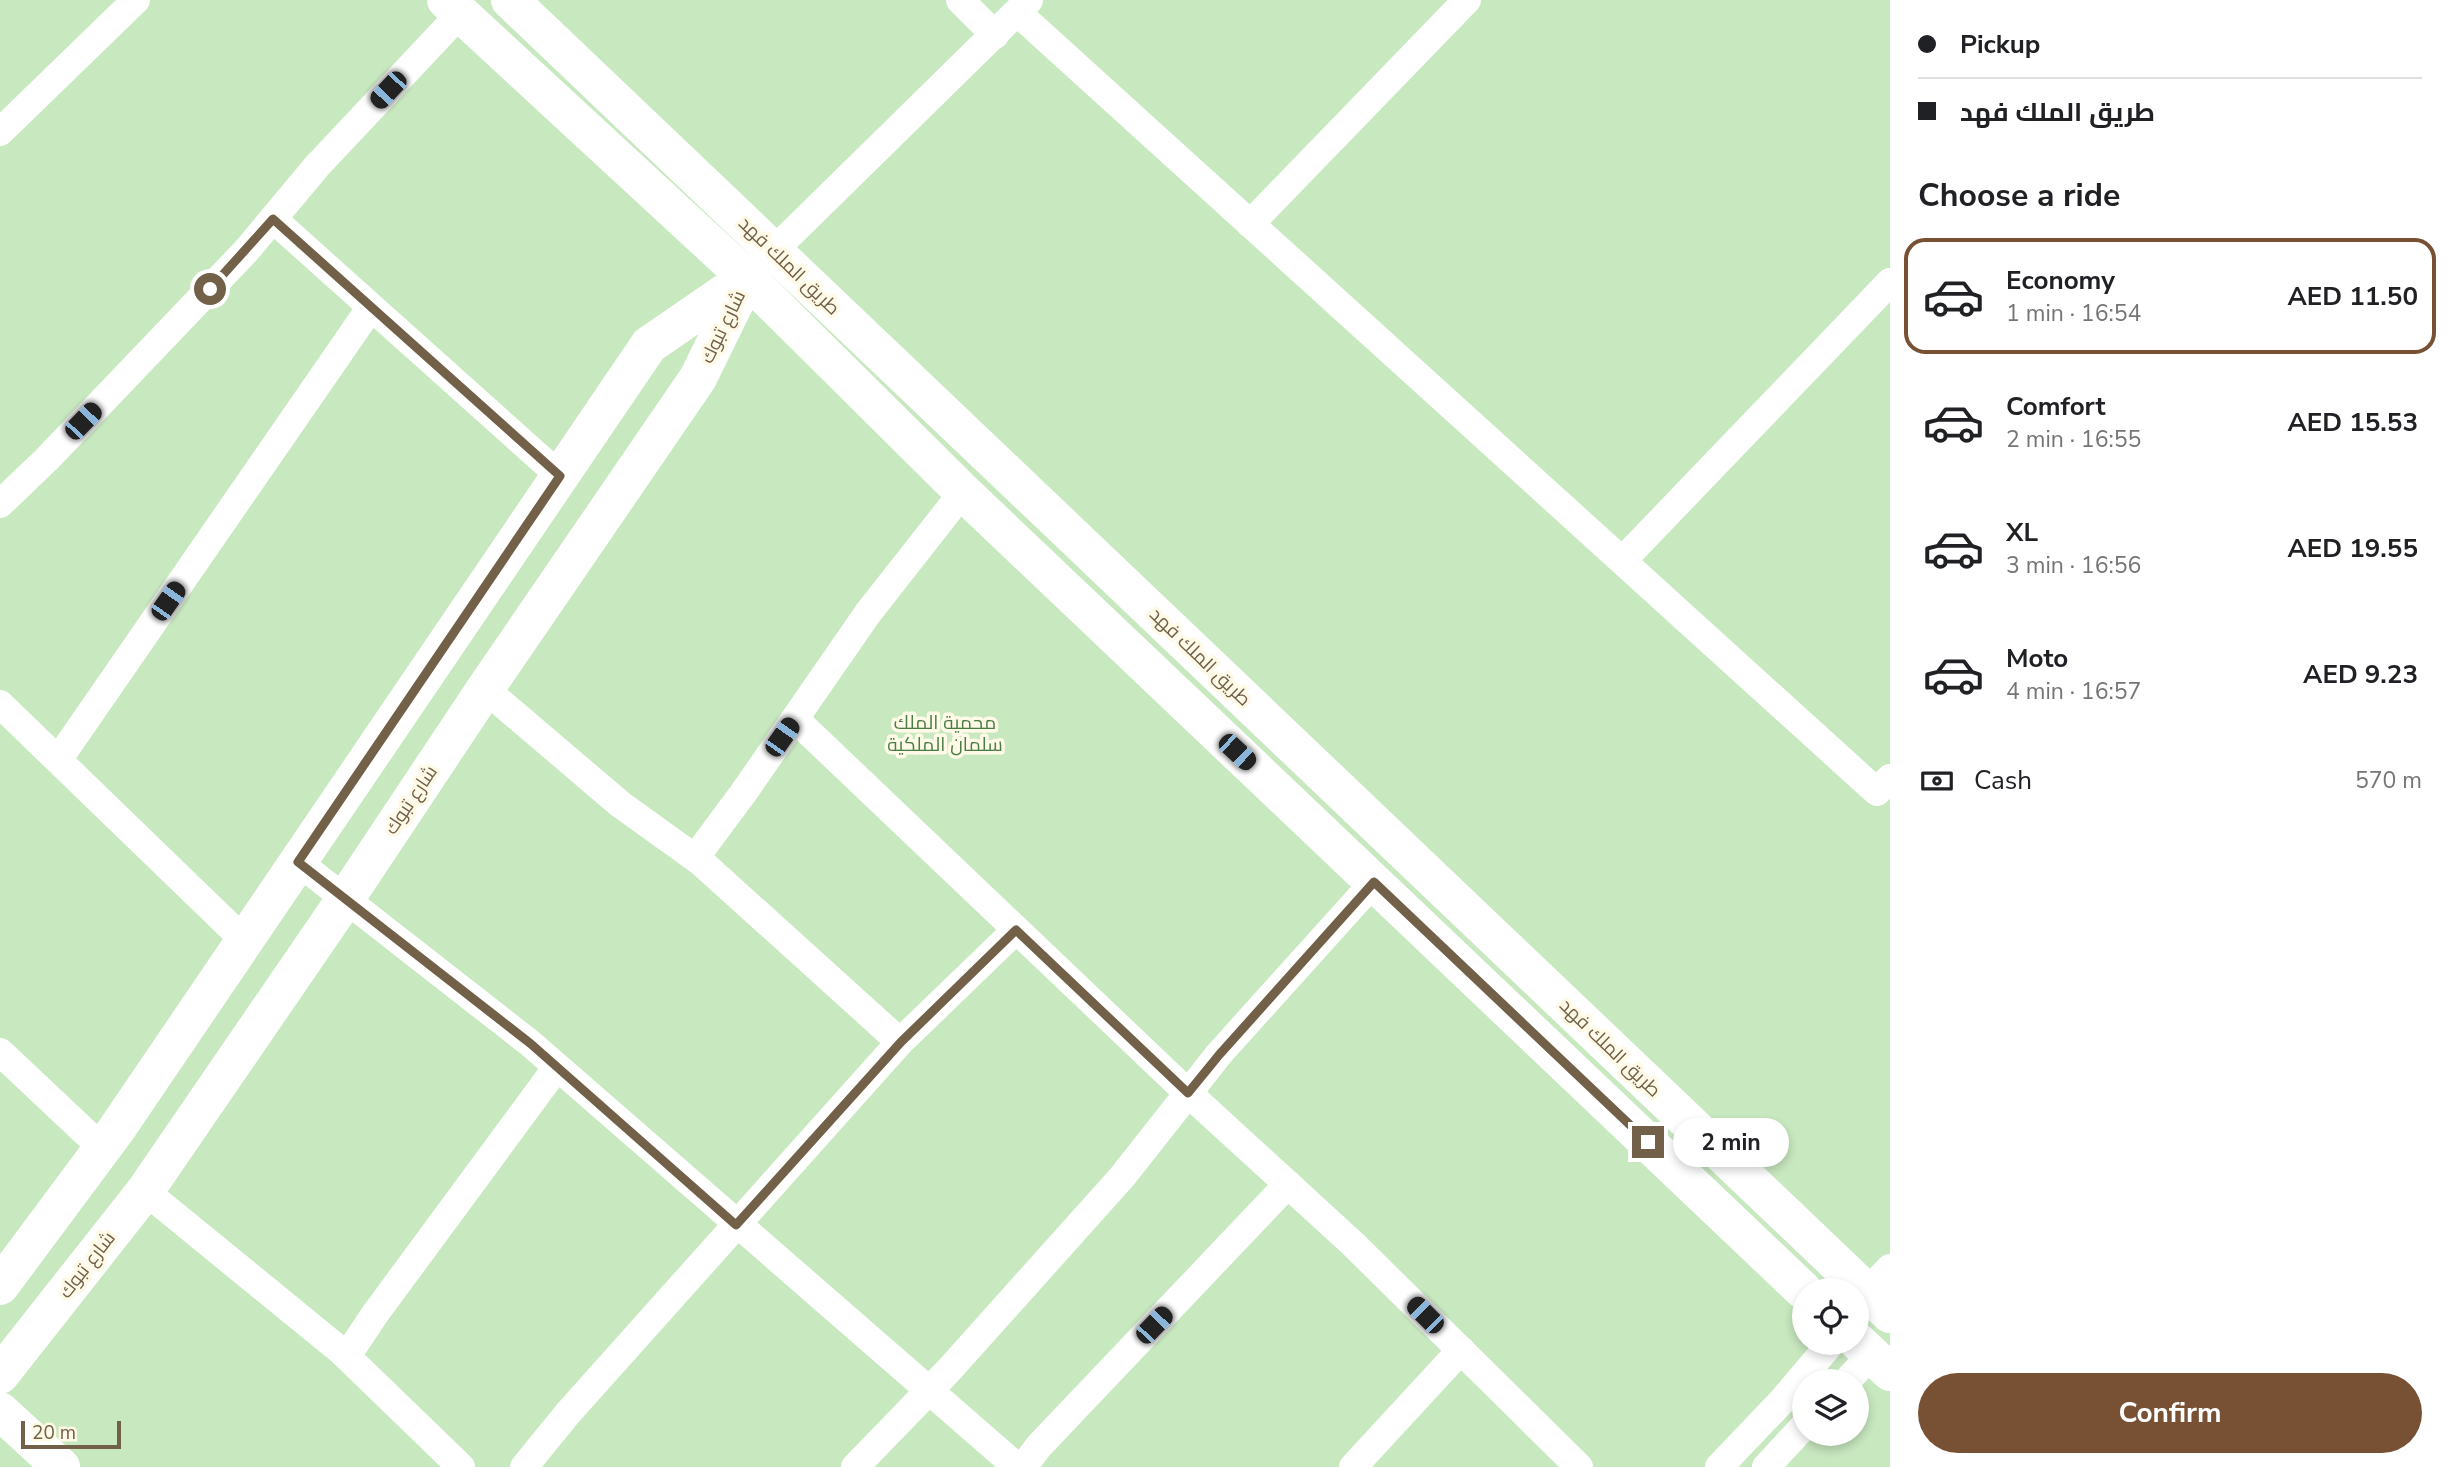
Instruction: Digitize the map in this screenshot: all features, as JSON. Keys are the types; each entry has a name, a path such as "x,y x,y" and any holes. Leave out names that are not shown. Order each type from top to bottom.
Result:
{"street":[{"path":"0,132 136,0"},
{"name":"طريق الملك فهد","path":"510,0 773,251 1882,1291"},
{"path":"960,0 995,35"},
{"path":"1250,224 1467,0"},
{"path":"0,504 47,459 218,281 453,7"},
{"name":"طريق الملك فهد","path":"453,7 747,278 963,492 1792,1280"},
{"path":"747,278 1024,7 1250,224 1877,792 1890,778"},
{"path":"273,219 560,476"},
{"name":"شارع تبوك","path":"0,1286 102,1148 245,941 649,345 747,278"},
{"name":"شارع تبوك","path":"0,1375 145,1191 346,898 485,689 698,379 747,278"},
{"path":"1622,561 1890,282"},
{"path":"58,760 371,307"},
{"path":"695,858 868,613 963,492"},
{"path":"485,689 620,804 695,858 901,1042"},
{"path":"0,704 245,941"},
{"path":"795,719 1188,1093 1353,1244 1579,1467"},
{"path":"298,862 557,1067 1017,1467"},
{"path":"855,1467 930,1390 1122,1177 1219,1055 1374,882"},
{"path":"523,1467 568,1413 901,1042 1016,930"},
{"path":"0,1052 102,1148"},
{"path":"347,1356 557,1067"},
{"path":"1023,1467 1039,1446 1288,1184"},
{"path":"145,1191 347,1356 461,1467"},
{"path":"1353,1467 1461,1350"},
{"path":"1719,1467 1782,1401 1821,1355"},
{"path":"0,1411 61,1467"},
{"path":"1766,1467 1792,1439"}],"green space":[{"name":"محمية الملك سلمان الملكية","path":"0,0 1890,0 1890,1467 0,1467"}],"route":[{"path":"210,289 273,219 560,476 298,862 531,1044 736,1225 901,1042 1016,930 1188,1093 1374,882 1648,1142"}]}
